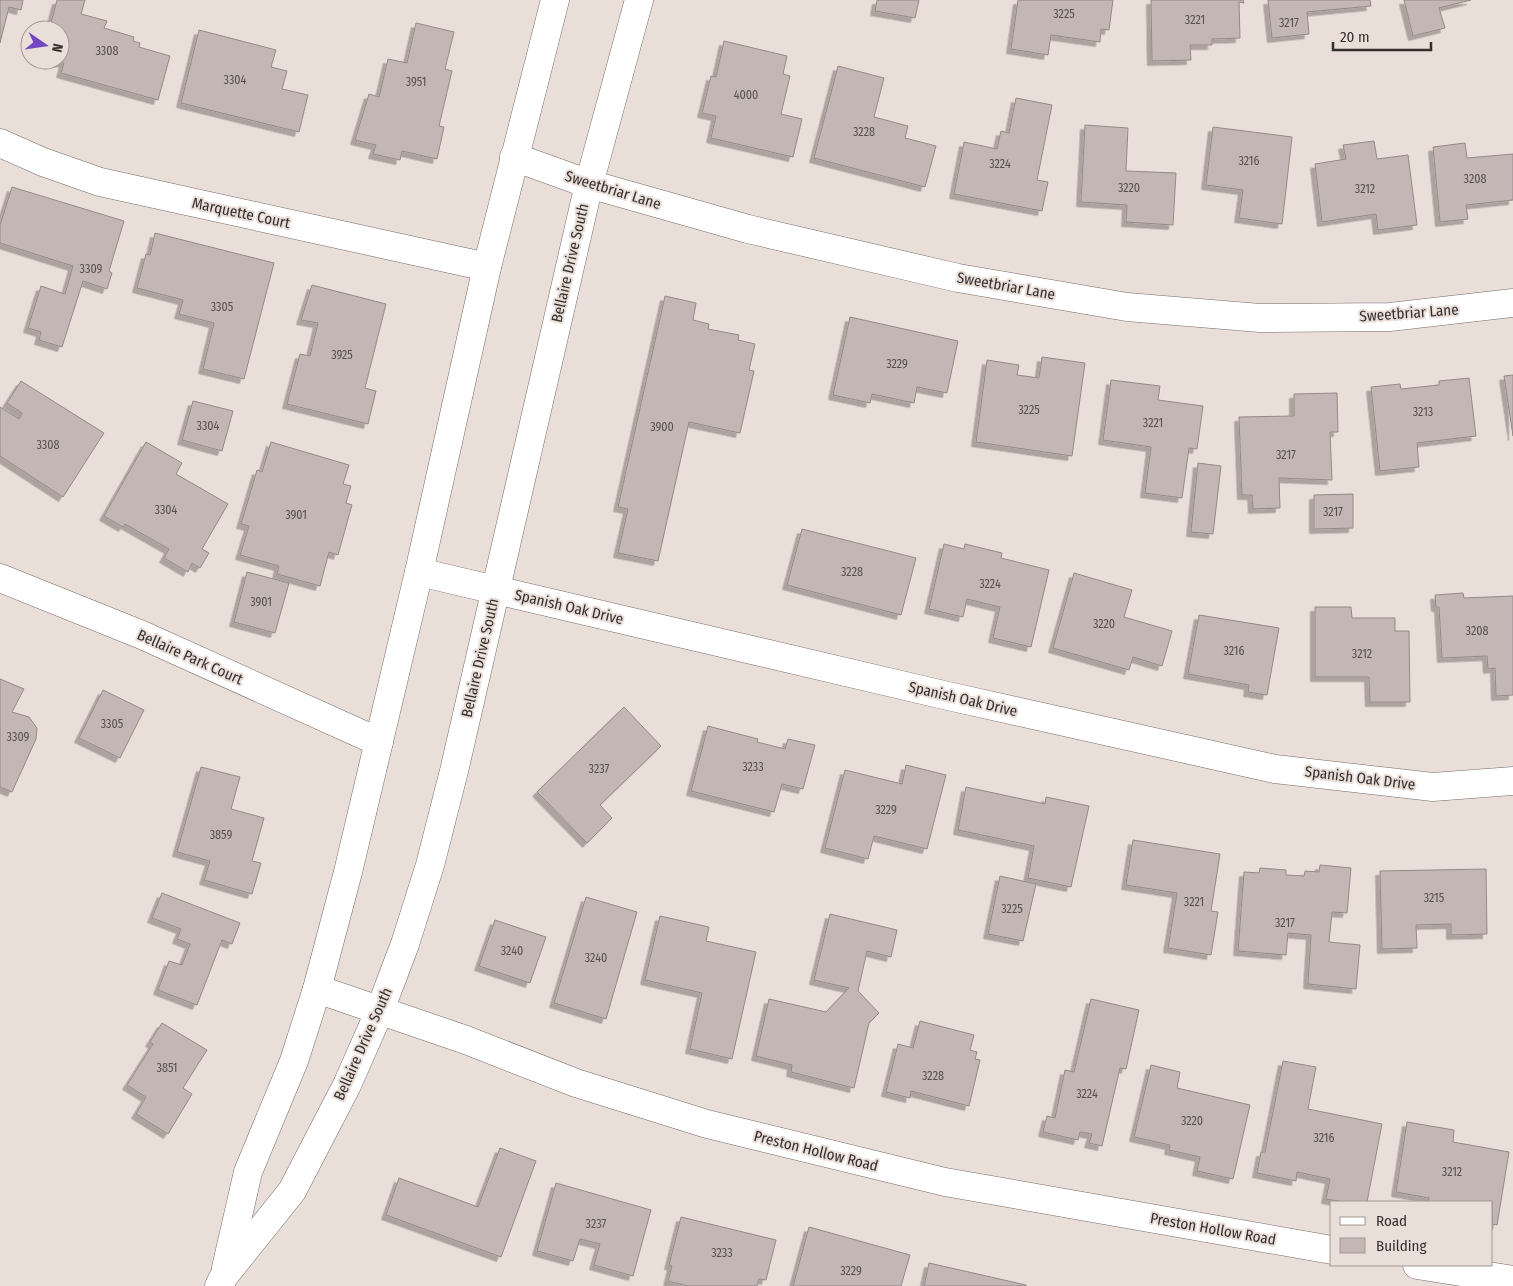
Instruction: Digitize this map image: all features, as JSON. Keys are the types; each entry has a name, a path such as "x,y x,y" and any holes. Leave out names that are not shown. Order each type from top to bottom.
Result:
{"street":[{"name":"Bellaire Drive South","path":"222,1281 248,1172 294,1061 317,989 348,872 419,572 487,267 555,0"},
{"name":"Bellaire Drive South","path":"222,1281 292,1191 347,1085 380,1010 405,944 430,864 496,590 588,184 639,0"},
{"name":"Marquette Court","path":"0,143 43,162 100,182 487,267"},
{"name":"Sweetbriar Lane","path":"514,157 588,184 748,229 939,274 1127,307 1260,318 1390,317 1513,303"},
{"name":"Spanish Oak Drive","path":"419,572 948,696 1275,769 1433,787 1513,781"},
{"name":"Bellaire Park Court","path":"0,578 142,635 378,742"},
{"name":"Preston Hollow Road","path":"317,989 466,1040 576,1083 707,1124 945,1182 1330,1250"},
{"path":"1423,1266 1513,1280"}],"building":[{"path":"0,0 23,0 21,10 9,7 0,43"},
{"path":"57,0 85,0 81,14 107,21 104,28 134,37 133,41 140,43 139,47 170,56 158,100 61,73 62,70 70,70 70,20 52,20"},
{"path":"877,0 919,0 915,18 875,11"},
{"path":"1018,0 1113,0 1109,30 1101,29 1100,42 1051,35 1048,55 1011,49"},
{"path":"1151,0 1243,0 1244,3 1239,2 1240,38 1212,39 1212,45 1190,45 1191,60 1152,61"},
{"path":"1268,0 1370,0 1371,6 1307,12 1309,34 1272,38"},
{"path":"1404,0 1471,0 1439,8 1445,28 1413,36"},
{"path":"416,23 454,32 445,69 452,71 439,126 444,127 437,159 402,151 400,160 373,154 376,145 355,140 369,94 379,97 388,59 407,63"},
{"path":"199,30 276,50 271,67 287,71 282,89 308,95 299,132 181,103"},
{"path":"724,41 787,56 783,74 790,76 781,114 802,119 793,157 711,138 716,116 702,113 711,76 716,77"},
{"path":"838,66 884,78 874,117 908,126 905,138 936,146 925,187 814,158"},
{"path":"1016,98 1052,105 1037,180 1048,182 1042,211 954,194 964,142 997,149 1001,131 1009,133"},
{"path":"1085,125 1128,128 1126,171 1176,173 1173,225 1126,222 1127,205 1081,202"},
{"path":"1213,127 1292,137 1282,224 1239,218 1243,190 1206,185"},
{"path":"1374,141 1377,159 1408,155 1417,225 1378,230 1376,214 1322,222 1315,164 1346,159 1343,145"},
{"path":"1465,143 1467,158 1513,154 1513,200 1466,205 1468,219 1440,222 1433,147"},
{"path":"12,187 124,221 109,271 112,273 107,289 83,281 62,347 39,340 41,332 28,328 41,286 65,294 73,266 0,243 0,225"},
{"path":"155,233 274,263 244,379 203,369 214,323 179,314 183,300 137,288 146,254 150,255"},
{"path":"312,285 386,304 365,388 376,391 368,424 287,404 300,354 310,356 318,323 301,320"},
{"path":"665,296 696,303 693,320 709,324 708,329 739,335 738,340 755,344 749,370 754,371 740,433 689,422 658,561 618,553 628,509 618,507"},
{"path":"850,317 958,341 947,393 917,387 914,403 872,394 870,403 833,395"},
{"path":"1042,357 1085,363 1072,456 976,442 987,360 1019,365 1017,375 1039,378"},
{"path":"1513,375 1513,436 1504,376"},
{"path":"1469,378 1476,436 1417,443 1419,467 1380,471 1371,387 1400,384 1401,389 1439,385 1439,381"},
{"path":"1111,380 1160,386 1158,400 1203,406 1197,449 1189,448 1182,498 1145,493 1151,447 1103,440"},
{"path":"21,381 104,433 63,497 0,456 0,407 19,419 22,413 7,403"},
{"path":"1337,393 1338,432 1330,432 1332,480 1279,478 1280,508 1253,509 1252,495 1242,495 1239,417 1294,416 1294,394"},
{"path":"193,401 233,411 222,451 182,440"},
{"path":"146,442 182,463 176,474 228,504 202,549 209,553 200,568 192,563 188,572 164,558 169,549 125,524 123,527 104,516"},
{"path":"271,442 349,465 343,484 351,486 346,503 352,505 338,555 329,552 320,586 277,574 279,566 240,555 249,526 241,524 257,470 262,472"},
{"path":"1198,463 1221,466 1213,534 1191,532"},
{"path":"1353,494 1353,528 1314,529 1314,495"},
{"path":"802,529 916,558 901,615 787,585"},
{"path":"944,544 964,549 965,544 1002,553 1001,558 1049,570 1031,647 993,638 1000,607 967,599 963,617 929,609"},
{"path":"247,572 289,583 275,633 234,622"},
{"path":"1074,573 1132,590 1124,617 1172,631 1162,666 1133,657 1129,670 1053,648"},
{"path":"1463,593 1464,598 1513,596 1513,695 1496,696 1495,668 1488,669 1487,656 1442,658 1439,607 1436,607 1435,595"},
{"path":"1315,607 1351,607 1352,618 1395,618 1395,631 1409,631 1410,702 1370,702 1369,677 1315,677"},
{"path":"1199,615 1279,628 1267,695 1248,692 1249,685 1188,674"},
{"path":"0,679 24,689 12,712 29,717 37,728 36,739 12,792 0,787"},
{"path":"103,690 144,710 120,758 79,738"},
{"path":"624,707 661,746 600,805 612,818 587,843 537,792"},
{"path":"708,726 758,739 757,742 785,749 788,739 815,745 803,789 782,784 774,812 691,791"},
{"path":"906,765 946,775 927,849 874,836 868,859 825,848 845,770 902,784"},
{"path":"201,767 240,777 231,809 264,818 252,861 261,863 252,894 204,880 210,861 177,852"},
{"path":"966,787 1045,804 1046,797 1089,806 1071,887 1028,878 1034,846 958,830"},
{"path":"1133,840 1220,854 1211,911 1218,912 1211,955 1168,948 1177,893 1126,885"},
{"path":"1320,865 1351,868 1347,913 1332,912 1329,942 1360,945 1356,989 1308,984 1311,935 1288,933 1286,955 1238,951 1244,872 1259,873 1260,868 1286,870 1286,875 1304,876 1305,871 1319,872"},
{"path":"1486,869 1487,934 1451,935 1451,924 1416,925 1417,948 1382,949 1380,871"},
{"path":"1000,876 1036,884 1023,941 988,934"},
{"path":"162,893 240,923 232,944 222,940 197,1005 158,990 169,961 182,965 190,944 177,939 181,929 152,918"},
{"path":"586,897 637,912 606,1019 554,1003"},
{"path":"830,914 897,930 891,957 867,951 858,991 879,1013 869,1023 854,1088 791,1072 792,1065 756,1056 769,999 826,1012 849,988 814,980"},
{"path":"660,916 709,927 706,941 756,952 732,1059 690,1049 702,993 645,980"},
{"path":"495,920 546,937 530,983 479,966"},
{"path":"1091,999 1139,1010 1126,1069 1120,1068 1102,1146 1089,1143 1092,1134 1080,1132 1078,1140 1043,1132 1047,1116 1055,1118 1065,1070 1074,1072"},
{"path":"920,1021 974,1035 970,1050 977,1052 975,1059 980,1060 969,1106 911,1091 910,1098 886,1092 898,1044 913,1048"},
{"path":"162,1023 207,1050 183,1088 192,1094 168,1134 136,1114 146,1097 127,1085 153,1044 150,1042"},
{"path":"1283,1061 1316,1067 1308,1109 1382,1124 1367,1201 1326,1199 1330,1179 1297,1172 1296,1181 1257,1173 1261,1152 1265,1152"},
{"path":"1151,1065 1180,1072 1177,1088 1250,1105 1233,1179 1197,1171 1200,1157 1169,1150 1170,1145 1134,1137"},
{"path":"1407,1122 1454,1130 1453,1142 1509,1152 1497,1225 1493,1224 1493,1201 1428,1201 1429,1198 1396,1192"},
{"path":"500,1148 536,1161 501,1257 386,1215 399,1178 478,1207"},
{"path":"556,1183 651,1210 633,1276 594,1265 600,1244 580,1239 573,1261 537,1251"},
{"path":"681,1217 776,1240 766,1280 759,1279 757,1286 688,1286 668,1281 672,1266 669,1265"},
{"path":"809,1227 910,1255 901,1286 793,1286"},
{"path":"929,1263 1026,1285 1026,1286 924,1286"}]}
